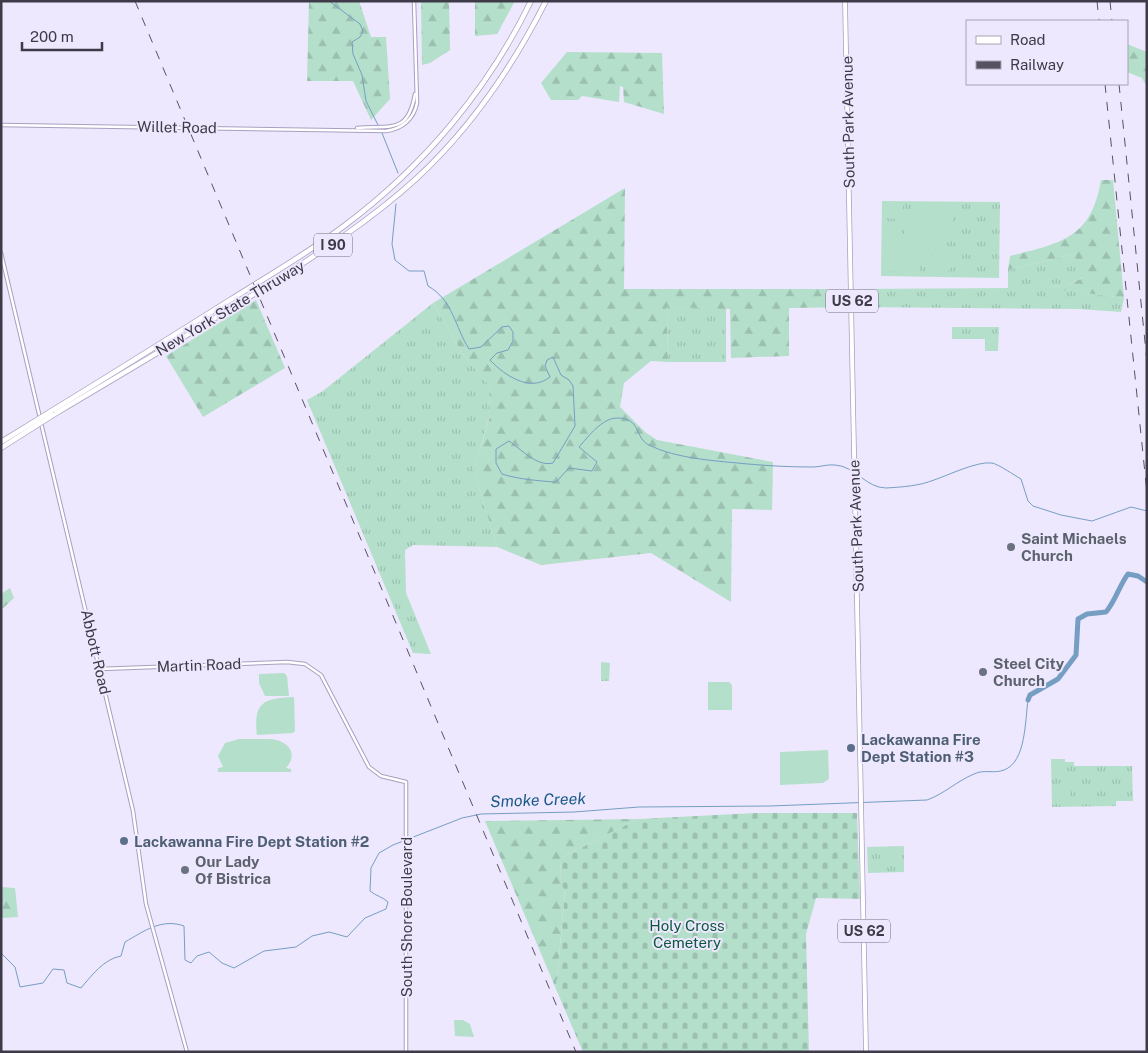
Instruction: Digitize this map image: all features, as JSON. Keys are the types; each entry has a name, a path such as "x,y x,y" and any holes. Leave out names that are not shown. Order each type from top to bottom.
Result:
{"highway":[{"name":"New York State Thruway","path":"1,448 53,412 318,244 369,207 411,169 464,109 498,60 531,1"},
{"name":"New York State Thruway","path":"53,412 321,253 388,204 439,156 487,99 509,67 546,1"},
{"name":"New York State Thruway","path":"1,442 33,425"}],"main road":[{"name":"South Park Avenue","path":"845,1 866,1052"}],"street":[{"name":"Willet Road","path":"1,125 389,129 404,123 416,108 414,1"},
{"name":"Abbott Road","path":"1,253 133,811 145,897 187,1052"},
{"name":"Martin Road","path":"100,669 299,663 314,669 324,679 369,767 381,776 406,782"},
{"name":"South Shore Boulevard","path":"406,782 406,1052"}],"green space":[{"path":"309,1 359,1 371,37 386,37 390,99 371,120 353,81 307,81"},
{"path":"421,1 449,1 450,50 430,63 422,65"},
{"path":"475,1 515,1 497,34 475,36"},
{"path":"1128,44 1147,52 1147,87 1142,78 1128,72"},
{"path":"567,52 662,53 664,114 624,102 623,87 620,86 619,102 582,96 578,100 551,100 541,83"},
{"path":"1101,180 1113,180 1124,298 1040,287 1066,286 1082,278 1074,254 1008,270 1010,256 1059,242 1081,227 1090,215"},
{"path":"625,188 624,289 855,289 855,307 789,308 789,356 731,358 730,309 667,307 668,362 651,361 624,383 620,407 645,432 657,440 773,462 772,510 732,509 731,602 651,553 541,565 497,547 474,470 490,416 489,385 464,356 433,303"},
{"path":"882,201 1000,202 999,278 881,276"},
{"path":"886,203 903,203 903,214 897,219 884,218"},
{"path":"916,204 950,204 952,207 952,241 931,237 930,248 919,252 920,271 885,271 882,268 883,234 898,233 904,236 904,226 908,222 917,222"},
{"path":"951,250 952,267 948,271 929,272 930,261 933,255 940,251"},
{"path":"1074,254 1083,277 1066,286 1045,287 1124,298 1121,312 1079,309 855,307 855,289 1008,288 1008,270"},
{"path":"256,300 285,368 203,417 166,356"},
{"path":"433,303 464,356 489,385 490,415 474,470 497,547 413,545 405,550 406,593 431,654 413,653 307,400 323,391"},
{"path":"667,307 726,308 726,362 668,362"},
{"path":"952,327 999,327 998,351 985,351 985,339 952,339"},
{"path":"10,588 14,598 1,610 1,594"},
{"path":"601,662 610,663 609,681 601,681"},
{"path":"284,673 287,676 289,696 265,696 259,683 259,674"},
{"path":"708,682 729,682 732,685 732,710 708,710"},
{"path":"294,697 295,731 293,733 257,735 257,716 262,704 275,699"},
{"path":"239,739 270,739 286,744 289,748 292,757 286,768 291,769 291,772 218,772 218,768 223,767 218,756 225,743"},
{"path":"828,750 829,779 823,783 780,785 780,752"},
{"path":"1051,759 1065,759 1065,762 1074,762 1074,766 1132,766 1133,801 1116,801 1116,806 1052,807"},
{"path":"1065,783 1071,788 1070,800 1055,799 1055,784"},
{"name":"Holy Cross Cemetery","path":"756,813 857,813 860,899 816,898 806,934 809,1052 583,1052 556,989 565,891 560,881 561,858 638,819"},
{"path":"638,819 561,858 560,881 565,890 556,989 485,821"},
{"path":"904,846 904,872 868,873 867,847"},
{"path":"1,887 15,888 18,917 1,918"},
{"path":"454,1020 463,1020 470,1024 474,1037 455,1036"}],"waterway":[{"path":"329,1 360,24 363,31 360,37 352,42 353,54 362,75 366,101 382,133 398,173"},
{"path":"396,204 392,244 395,260 409,271 424,271 428,286 448,306 469,349 481,347 502,327 509,326 513,332 513,341 508,350 497,353 490,360 496,366 518,380 534,383 550,377 545,366 547,360 553,357 561,375 569,380 573,386 575,426 553,463 541,463 509,441 496,449 496,463 502,474 556,482 569,468 592,471 597,462 579,447 591,433 606,421 617,418 630,421 644,442 649,445 684,456 772,466 842,466 872,485 886,488 922,484 971,466 992,463 1021,479 1028,501 1033,506 1061,515 1092,521 1131,507 1147,511"},
{"name":"Smoke Creek","path":"1028,700 1030,695 1058,679 1076,655 1078,619 1087,614 1106,612 1128,574 1138,576 1147,582"},
{"name":"Smoke Creek","path":"1,953 15,967 20,987 43,983 53,969 64,970 67,983 81,988 104,964 121,956 125,942 146,930 161,925 176,924 184,926 185,960 191,963 197,956 209,952 222,963 234,968 264,951 296,947 312,936 329,932 347,937 365,918 386,909 388,902 370,891 371,868 379,853 393,845 462,818 481,814 574,812 639,807 770,806 927,800 974,774 1000,771 1011,766 1017,759 1023,740 1028,700"}],"railway":[{"path":"135,1 576,1052"},
{"path":"1097,1 1099,20"},
{"path":"1110,1 1112,20"},
{"path":"1105,85 1147,493"},
{"path":"1119,85 1147,362"}],"place":[{"name":"Saint Michaels Church","path":"1011,547"},
{"name":"Steel City Church","path":"983,672"},
{"name":"Lackawanna Fire Dept Station #3","path":"851,748"},
{"name":"Lackawanna Fire Dept Station #2","path":"124,841"},
{"name":"Our Lady Of Bistrica","path":"185,870"}]}
